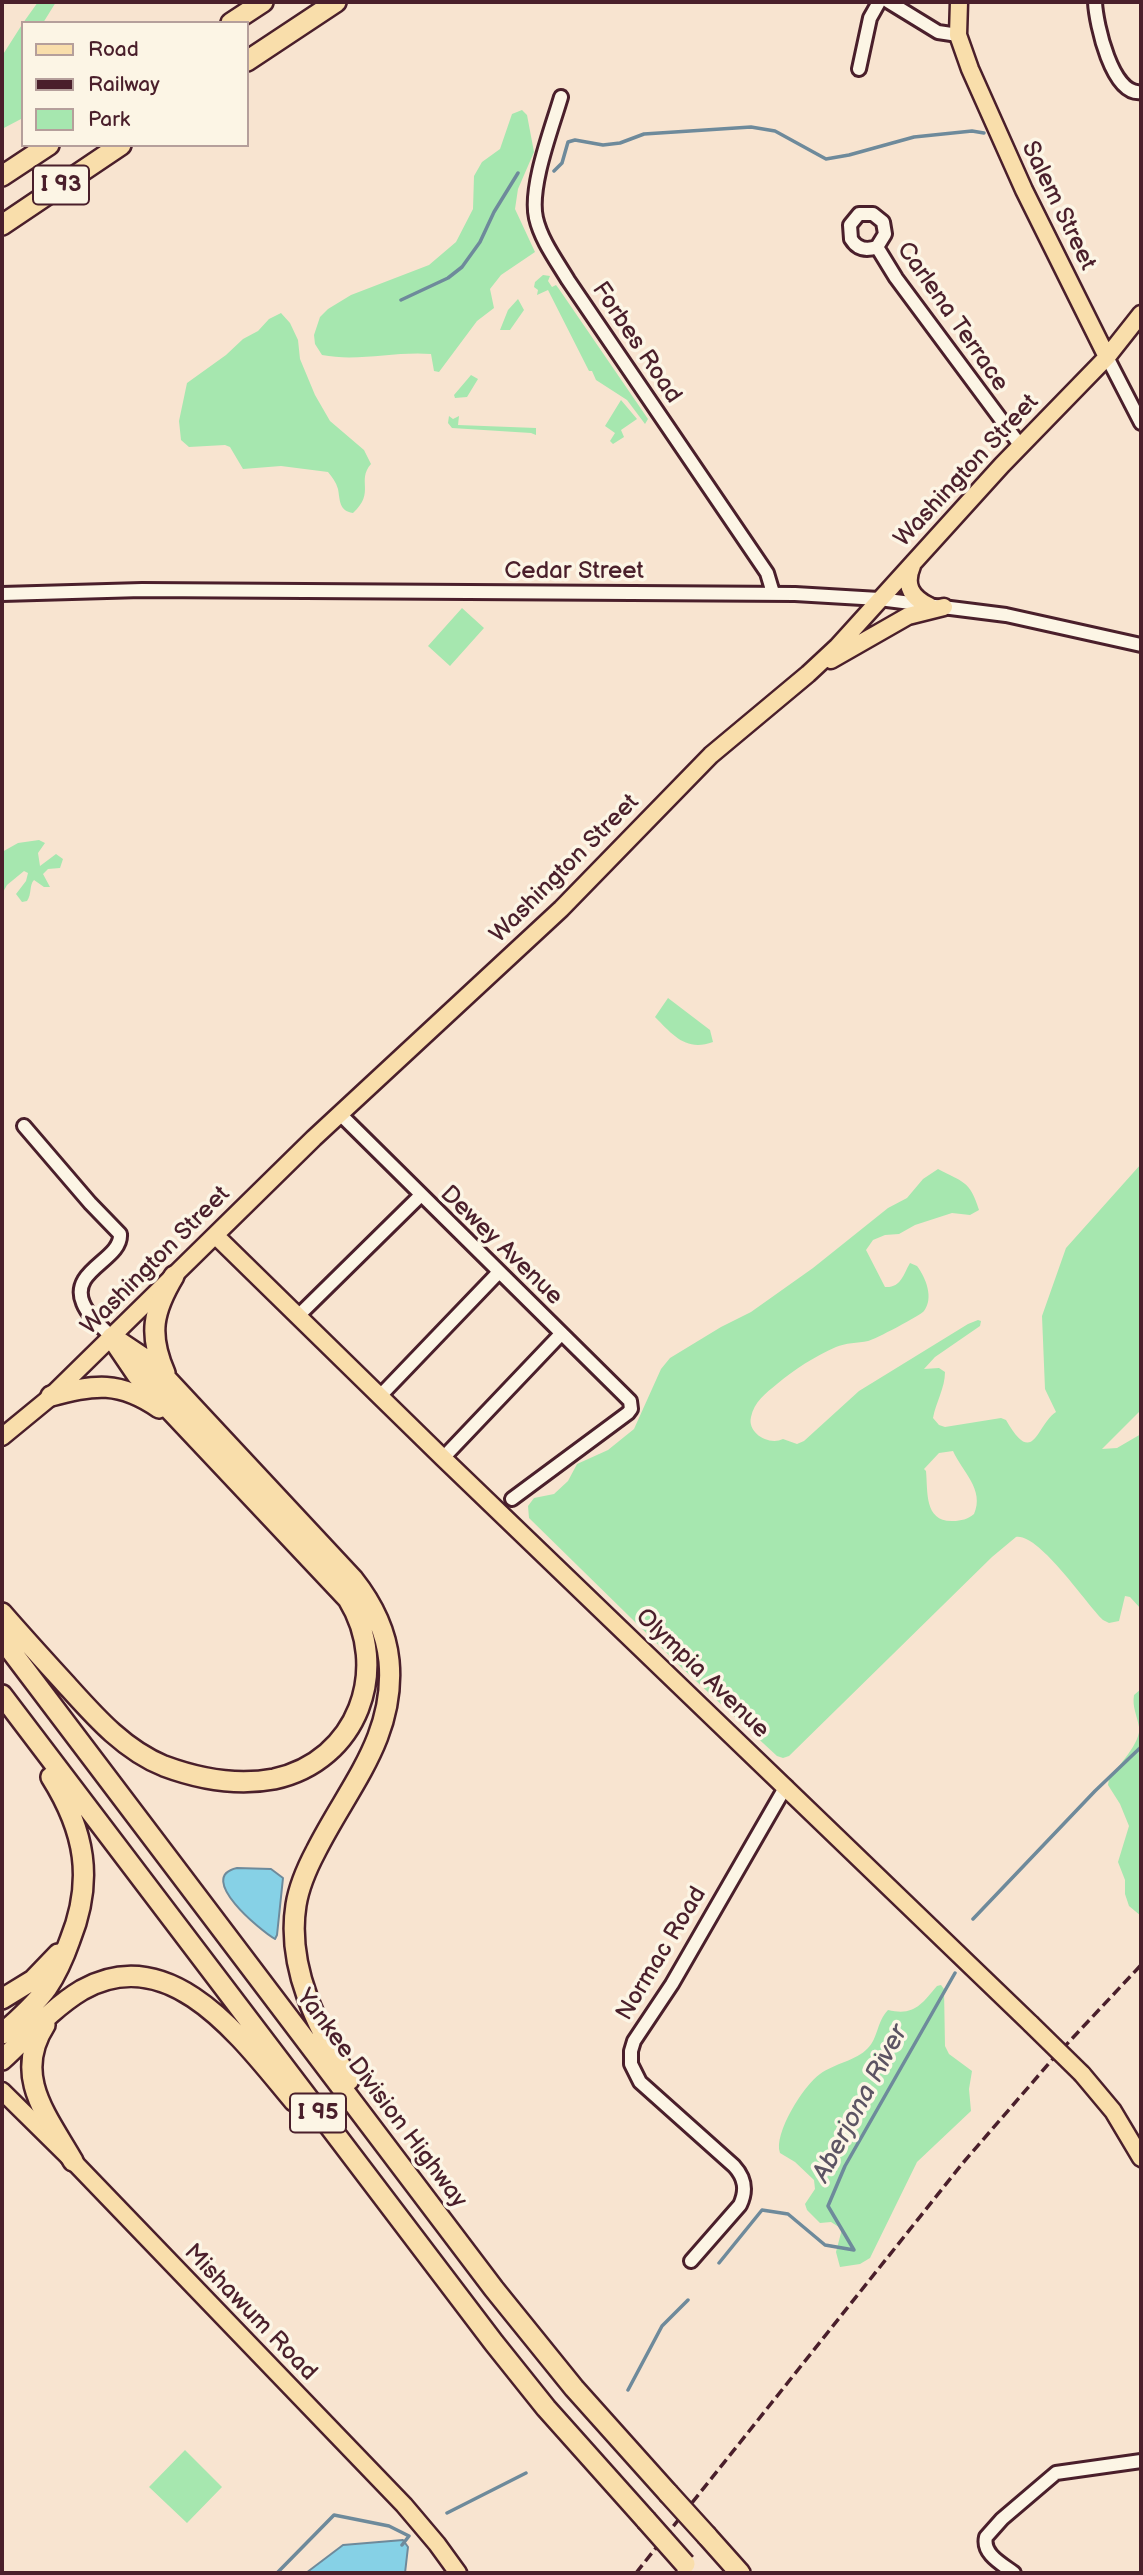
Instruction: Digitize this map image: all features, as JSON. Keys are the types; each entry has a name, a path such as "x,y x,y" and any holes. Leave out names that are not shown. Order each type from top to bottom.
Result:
{"highway":[{"path":"234,21 263,2"},
{"path":"248,60 335,2"},
{"name":"I 93","path":"2,176 45,147"},
{"name":"I 93","path":"2,225 118,147"},
{"path":"173,1386 159,1359 154,1330 156,1311 174,1276"},
{"path":"112,1337 151,1363 353,1579 369,1602 383,1634 390,1674 387,1715 370,1756 307,1868 295,1907 295,1945 304,1984 321,2029 404,2171"},
{"path":"2,1613 104,1725 131,1747 162,1765 202,1778 260,1781 288,1775 332,1748 357,1714 365,1690 368,1658 362,1626 352,1606 340,1589 133,1371 112,1337"},
{"path":"51,1396 93,1387 117,1388 145,1399 192,1433"},
{"name":"Yankee Division Highway","path":"2,1639 548,2357 740,2573"},
{"path":"2,1698 61,1793 79,1839 85,1873 83,1898 70,1941 48,1987 2,2034"},
{"name":"I 95","path":"2,1698 414,2240 547,2407 689,2568"},
{"path":"2,1999 37,1976 70,1941"},
{"path":"2,2060 80,1991 117,1977 153,1979 173,1986 195,1997 241,2041 414,2240"},
{"path":"54,2012 36,2043 31,2067 32,2080 36,2094 73,2161"}],"main road":[{"name":"Salem Street","path":"959,2 958,35 1012,164 1107,357"},
{"name":"Washington Street","path":"2,1437 51,1396 340,1114 570,901 711,755 808,674 837,646 1020,445 1107,357 1141,314"},
{"path":"912,565 908,578 910,590 914,596 936,607"},
{"path":"808,674 895,622 936,607"},
{"name":"Olympia Avenue","path":"215,1235 1082,2074 1113,2111 1141,2158"},
{"name":"Mishawum Road","path":"2,2091 73,2161 404,2505 458,2573"},
{"path":"2,2110 27,2116"}],"street":[{"path":"859,69 870,18 878,2"},
{"path":"889,2 938,32 958,35"},
{"path":"1095,2 1100,36 1115,72 1125,87 1139,92"},
{"name":"Forbes Road","path":"561,97 534,194 535,214 541,233 568,280 767,573 774,593"},
{"name":"Carlena Terrace","path":"877,247 912,300 1020,445"},
{"name":"Salem Street","path":"1107,357 1141,423"},
{"name":"Cedar Street","path":"2,594 142,590 774,593 879,600 1006,615 1141,645"},
{"name":"Dewey Avenue","path":"340,1114 628,1399 631,1407 626,1415 512,1499"},
{"path":"24,1126 120,1234 118,1245 87,1276 81,1291 87,1310 112,1337"},
{"path":"298,1316 420,1196"},
{"path":"380,1396 499,1272"},
{"path":"443,1458 561,1334"},
{"name":"Normac Road","path":"691,2260 740,2205 744,2193 743,2178 734,2166 640,2082 632,2067 631,2051 636,2038 672,1984 786,1786"},
{"path":"1014,2573 990,2554 985,2546 985,2539 992,2529 1049,2477 1065,2471 1141,2461"}],"green space":[{"path":"38,2 56,2 44,21 24,21"},
{"path":"21,26 21,119 2,129 2,56"},
{"path":"522,110 527,115 534,152 518,189 515,209 535,252 501,275 490,289 494,308 477,321 439,372 434,371 431,354 349,357 322,355 315,344 314,335 320,317 328,309 351,295 429,265 456,242 473,209 474,176 482,162 500,149 512,114"},
{"path":"543,275 550,276 548,281 552,287 556,285 559,289 648,419 645,424 627,400 596,380 592,371 589,371 548,290 537,295 535,282"},
{"path":"518,299 524,310 510,330 500,330 508,310"},
{"path":"281,313 290,323 298,340 300,359 315,395 330,421 364,450 371,464 365,476 363,499 353,513 343,507 337,486 328,472 281,466 243,469 230,447 189,447 181,440 179,421 187,383 243,339 258,331 269,319"},
{"path":"471,375 478,379 467,397 455,398 454,395"},
{"path":"621,400 637,419 621,430 624,437 613,444 610,441 615,433 605,426"},
{"path":"449,416 453,419 459,416 458,425 536,428 536,435 452,428 448,423"},
{"path":"462,608 484,628 450,666 428,646"},
{"path":"39,840 45,843 38,853 40,866 56,854 63,859 60,868 48,869 43,874 50,887 44,887 34,880 29,898 22,902 16,894 26,881 28,873 24,871 7,885 2,894 2,852 18,843"},
{"path":"668,998 710,1030 713,1042 695,1045 681,1040 668,1030 655,1017"},
{"path":"1141,1164 1141,1410 1102,1449 1117,1448 1141,1434 1141,1609 1130,1597 1125,1596 1119,1621 1109,1623 1103,1620 1049,1557 1026,1539 1016,1537 992,1557 789,1756 783,1758 777,1756 682,1668 529,1518 528,1506 534,1498 554,1494 568,1481 577,1464 608,1450 634,1429 661,1369 670,1358 751,1312 813,1268 888,1208 907,1198 923,1179 938,1169 968,1187 979,1210 970,1215 952,1213 915,1225 899,1234 885,1235 873,1240 866,1250 885,1287 898,1283 910,1263 917,1266 929,1294 924,1311 872,1340 836,1347 798,1368 758,1402 751,1417 752,1428 760,1437 772,1441 783,1439 797,1444 804,1441 859,1391 978,1320 981,1321 980,1326 935,1357 924,1369 939,1368 945,1372 933,1418 945,1427 1001,1418 1006,1420 1023,1441 1029,1442 1056,1412 1045,1389 1042,1316 1066,1248","holes":["953,1451 977,1497 974,1514 956,1521 944,1520 932,1511 924,1469 939,1453"]},
{"path":"1141,1689 1141,1916 1129,1906 1125,1894 1125,1880 1118,1862 1129,1826 1108,1785 1109,1779 1137,1740 1139,1727 1134,1695"},
{"path":"941,1985 944,1989 945,2046 949,2054 972,2071 969,2089 971,2111 917,2162 870,2258 860,2264 840,2267 836,2252 842,2229 831,2222 820,2223 807,2210 805,2204 815,2189 814,2180 795,2162 780,2153 781,2134 791,2110 806,2088 820,2074 858,2056 868,2048 888,2010 911,2010"},
{"path":"185,2450 222,2487 187,2523 149,2487"}],"water":[{"path":"237,1868 271,1869 283,1878 275,1939 257,1926 227,1892 223,1882 226,1873"},
{"path":"403,2540 408,2547 405,2573 306,2573 343,2545"}],"waterway":[{"path":"554,171 562,163 568,142 575,140 603,145 620,143 644,134 751,127 775,131 826,159 914,137 972,131 984,133"},
{"path":"401,300 448,278 462,267 480,242 494,212 518,173"},
{"name":"Aberjona River","path":"973,1919 1095,1791 1141,1747"},
{"name":"Aberjona River","path":"719,2263 762,2210 788,2214 825,2245 854,2250 828,2206 845,2166 955,1973"},
{"name":"Aberjona River","path":"628,2390 662,2326 688,2300"},
{"name":"Aberjona River","path":"447,2513 526,2473"},
{"name":"Aberjona River","path":"277,2573 334,2515 389,2526 409,2536 402,2545"}],"railway":[{"path":"636,2573 962,2164 1051,2061 1141,1965"}]}
